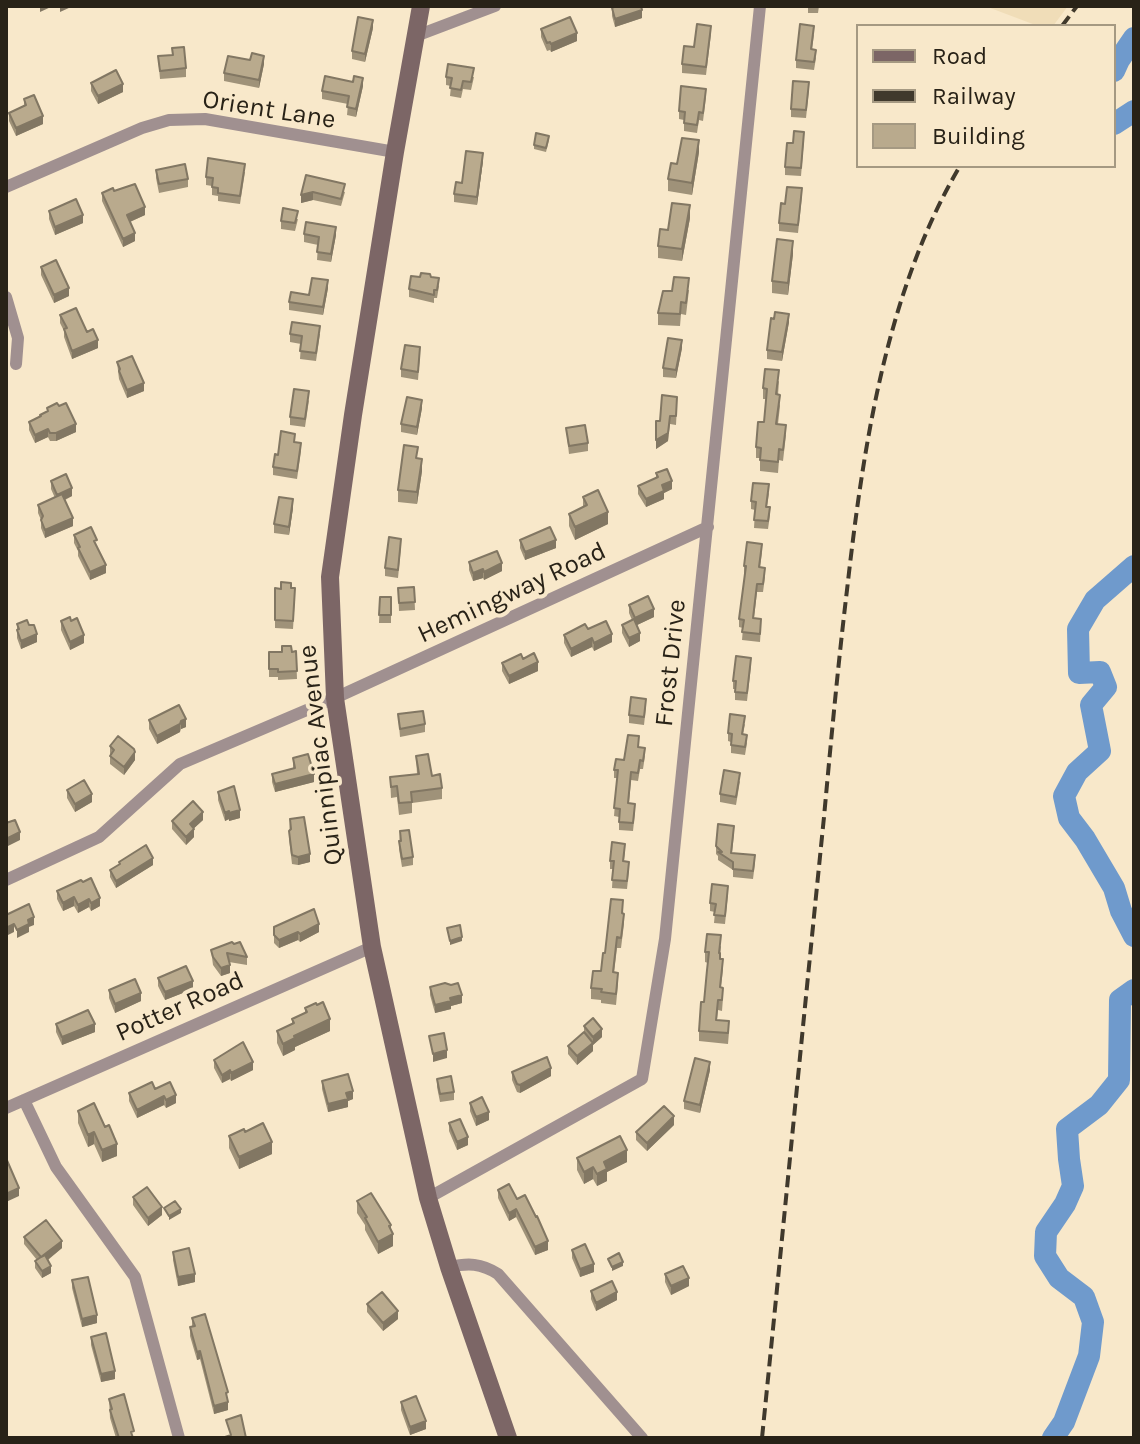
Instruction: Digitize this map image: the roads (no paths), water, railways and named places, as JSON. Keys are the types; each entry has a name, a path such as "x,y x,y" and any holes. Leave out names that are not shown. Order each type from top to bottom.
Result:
{"main road":[{"name":"Quinnipiac Avenue","path":"421,6 353,415 330,577 335,698 372,947 428,1198 508,1438"}],"street":[{"path":"416,36 495,6"},
{"name":"Frost Drive","path":"428,1198 642,1079 665,939 760,6"},
{"name":"Orient Lane","path":"6,187 142,128 169,120 205,119 395,152"},
{"path":"6,297 18,338 16,364"},
{"name":"Hemingway Road","path":"6,880 99,837 180,764 335,698 708,527"},
{"name":"Potter Road","path":"6,1108 372,947"},
{"path":"24,1100 56,1167 135,1277 179,1438"},
{"path":"449,1267 475,1263 498,1274 642,1438"}],"waterway":[{"path":"1116,67 1134,38"},
{"path":"1116,123 1134,111"},
{"path":"1134,566 1095,600 1078,629 1079,673 1100,672 1106,687 1091,705 1100,751 1077,772 1064,796 1069,818 1114,888 1134,936"},
{"path":"1053,1438 1064,1422 1089,1356 1093,1322 1084,1297 1059,1278 1045,1256 1046,1232 1073,1186 1067,1129 1099,1105 1119,1080 1120,1000 1134,990"}],"railway":[{"path":"1064,24 1077,6"},
{"path":"762,1438 838,675 861,481 870,426 896,318 913,265 959,168"}]}
